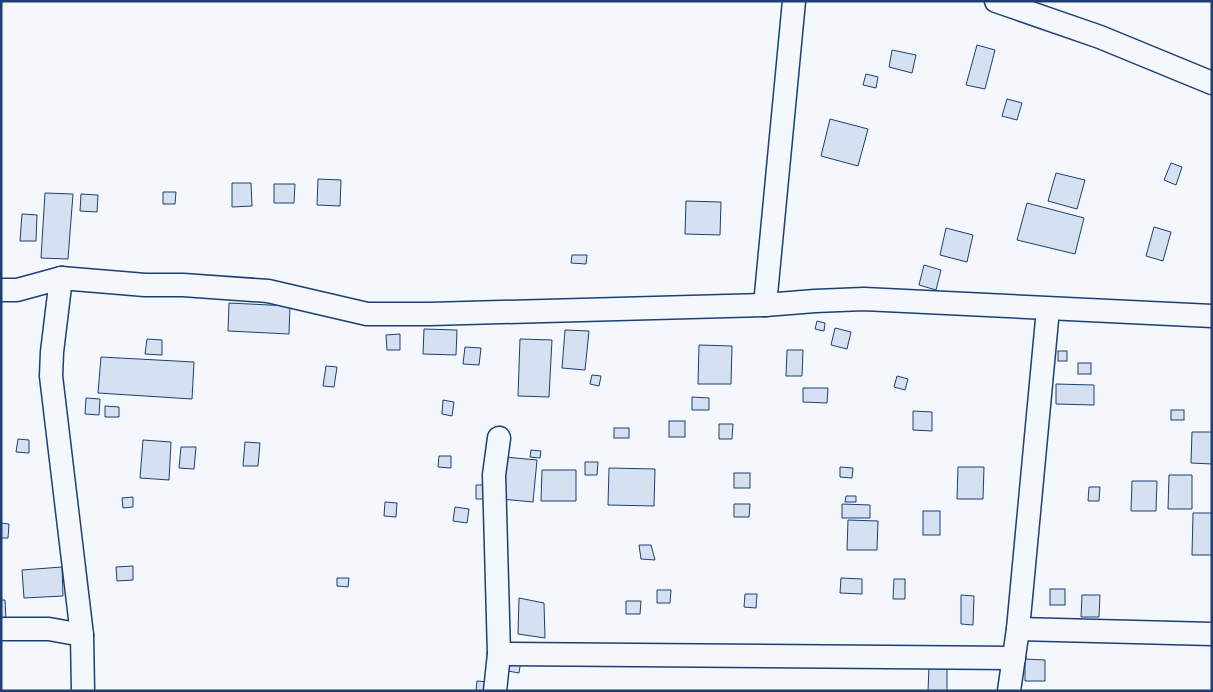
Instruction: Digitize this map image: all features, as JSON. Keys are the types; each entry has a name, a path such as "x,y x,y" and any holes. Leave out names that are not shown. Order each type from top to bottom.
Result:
{"street":[{"path":"765,305 794,1"},
{"path":"996,1 1100,37 1212,83"},
{"path":"61,278 51,376 82,635 84,691"},
{"path":"1,290 17,290 61,278 145,285 182,285 268,291 367,314 765,305 864,299 1212,316"},
{"path":"1009,691 1018,629 1048,309"},
{"path":"495,691 499,654 494,475 499,438"},
{"path":"1,629 49,630 82,635"},
{"path":"1018,629 1212,634"},
{"path":"499,654 1014,658"}],"building":[{"path":"977,45 995,50 985,89 966,85"},
{"path":"892,50 916,55 912,73 889,67"},
{"path":"866,74 878,77 876,88 863,85"},
{"path":"1007,99 1022,103 1017,120 1002,116"},
{"path":"830,119 868,129 858,166 821,156"},
{"path":"1171,163 1182,167 1176,185 1164,180"},
{"path":"1056,173 1085,180 1077,209 1048,201"},
{"path":"318,179 341,180 340,206 317,205"},
{"path":"232,183 251,183 252,206 232,207"},
{"path":"274,184 295,184 294,203 274,203"},
{"path":"163,192 176,192 175,204 163,204"},
{"path":"45,193 73,194 68,259 41,258"},
{"path":"81,194 98,195 97,212 80,211"},
{"path":"686,201 721,202 720,235 685,234"},
{"path":"1027,203 1084,218 1075,254 1017,240"},
{"path":"22,214 37,215 36,241 20,241"},
{"path":"1154,227 1171,232 1163,261 1146,256"},
{"path":"946,228 973,235 967,262 940,255"},
{"path":"572,255 587,255 586,264 571,263"},
{"path":"924,265 941,270 936,290 919,285"},
{"path":"229,303 290,306 289,334 228,331"},
{"path":"817,321 825,323 824,331 815,329"},
{"path":"835,328 851,332 847,349 831,345"},
{"path":"424,329 457,330 456,355 423,354"},
{"path":"565,330 589,331 585,370 562,368"},
{"path":"400,334 400,350 387,350 386,335"},
{"path":"147,339 162,340 162,355 145,354"},
{"path":"520,339 552,340 549,397 518,396"},
{"path":"699,345 732,346 731,384 698,384"},
{"path":"465,347 481,348 479,365 463,364"},
{"path":"787,350 803,350 802,376 786,376"},
{"path":"1058,351 1067,351 1067,361 1058,361"},
{"path":"101,357 194,362 192,399 98,393"},
{"path":"1078,363 1091,363 1091,374 1078,374"},
{"path":"326,366 337,367 334,387 323,386"},
{"path":"592,375 601,376 599,386 590,384"},
{"path":"897,376 908,379 905,390 894,387"},
{"path":"1056,384 1094,385 1094,405 1056,404"},
{"path":"803,388 828,388 827,403 803,402"},
{"path":"692,397 709,398 709,410 692,410"},
{"path":"86,398 100,399 99,415 85,414"},
{"path":"443,400 454,402 452,416 442,414"},
{"path":"105,406 119,407 119,417 105,417"},
{"path":"1171,410 1184,410 1184,420 1171,420"},
{"path":"913,411 932,412 932,431 913,430"},
{"path":"669,421 685,421 685,437 669,437"},
{"path":"719,424 733,424 732,439 719,439"},
{"path":"614,428 629,428 629,438 614,438"},
{"path":"1192,432 1212,432 1212,464 1191,463"},
{"path":"18,439 29,440 29,453 16,452"},
{"path":"143,440 171,442 169,480 140,478"},
{"path":"245,442 260,443 258,466 243,466"},
{"path":"181,447 196,447 194,469 179,468"},
{"path":"531,450 541,451 540,458 530,457"},
{"path":"439,456 451,456 451,468 438,467"},
{"path":"505,457 537,460 533,502 501,499"},
{"path":"585,462 598,462 597,475 585,475"},
{"path":"840,467 853,468 852,478 840,477"},
{"path":"958,467 984,467 983,499 957,499"},
{"path":"609,468 655,469 654,506 608,505"},
{"path":"542,470 576,470 576,501 541,501"},
{"path":"734,473 750,473 750,488 734,488"},
{"path":"1169,475 1192,475 1192,509 1168,509"},
{"path":"1132,481 1157,481 1156,511 1131,511"},
{"path":"476,485 490,485 489,499 476,499"},
{"path":"1089,487 1100,487 1099,501 1088,501"},
{"path":"846,496 856,496 856,502 845,502"},
{"path":"133,497 133,507 123,508 122,498"},
{"path":"385,502 397,503 396,517 384,516"},
{"path":"734,504 750,504 749,517 734,517"},
{"path":"842,504 870,505 870,518 842,518"},
{"path":"455,507 469,509 467,523 453,521"},
{"path":"923,511 940,511 940,535 923,535"},
{"path":"1193,513 1212,513 1212,555 1192,555"},
{"path":"848,520 878,521 877,550 847,550"},
{"path":"1,523 9,524 8,538 1,538"},
{"path":"639,545 651,545 655,560 641,559"},
{"path":"133,566 133,580 117,581 116,567"},
{"path":"62,567 63,596 24,598 22,570"},
{"path":"337,578 349,578 348,587 337,586"},
{"path":"841,578 862,579 862,594 840,593"},
{"path":"894,579 905,579 905,599 893,599"},
{"path":"1050,589 1065,589 1065,605 1050,605"},
{"path":"657,590 671,590 670,603 657,603"},
{"path":"745,594 757,594 756,608 744,607"},
{"path":"961,595 974,596 973,625 961,624"},
{"path":"1082,595 1100,595 1099,617 1081,617"},
{"path":"519,598 544,603 545,638 518,634"},
{"path":"1,600 5,600 6,621 1,621"},
{"path":"626,601 641,601 640,614 626,614"},
{"path":"510,659 521,660 519,673 508,671"},
{"path":"1025,659 1045,660 1045,681 1025,681"},
{"path":"929,666 947,667 947,691 928,691"},
{"path":"477,681 488,682 487,691 476,691"}]}
